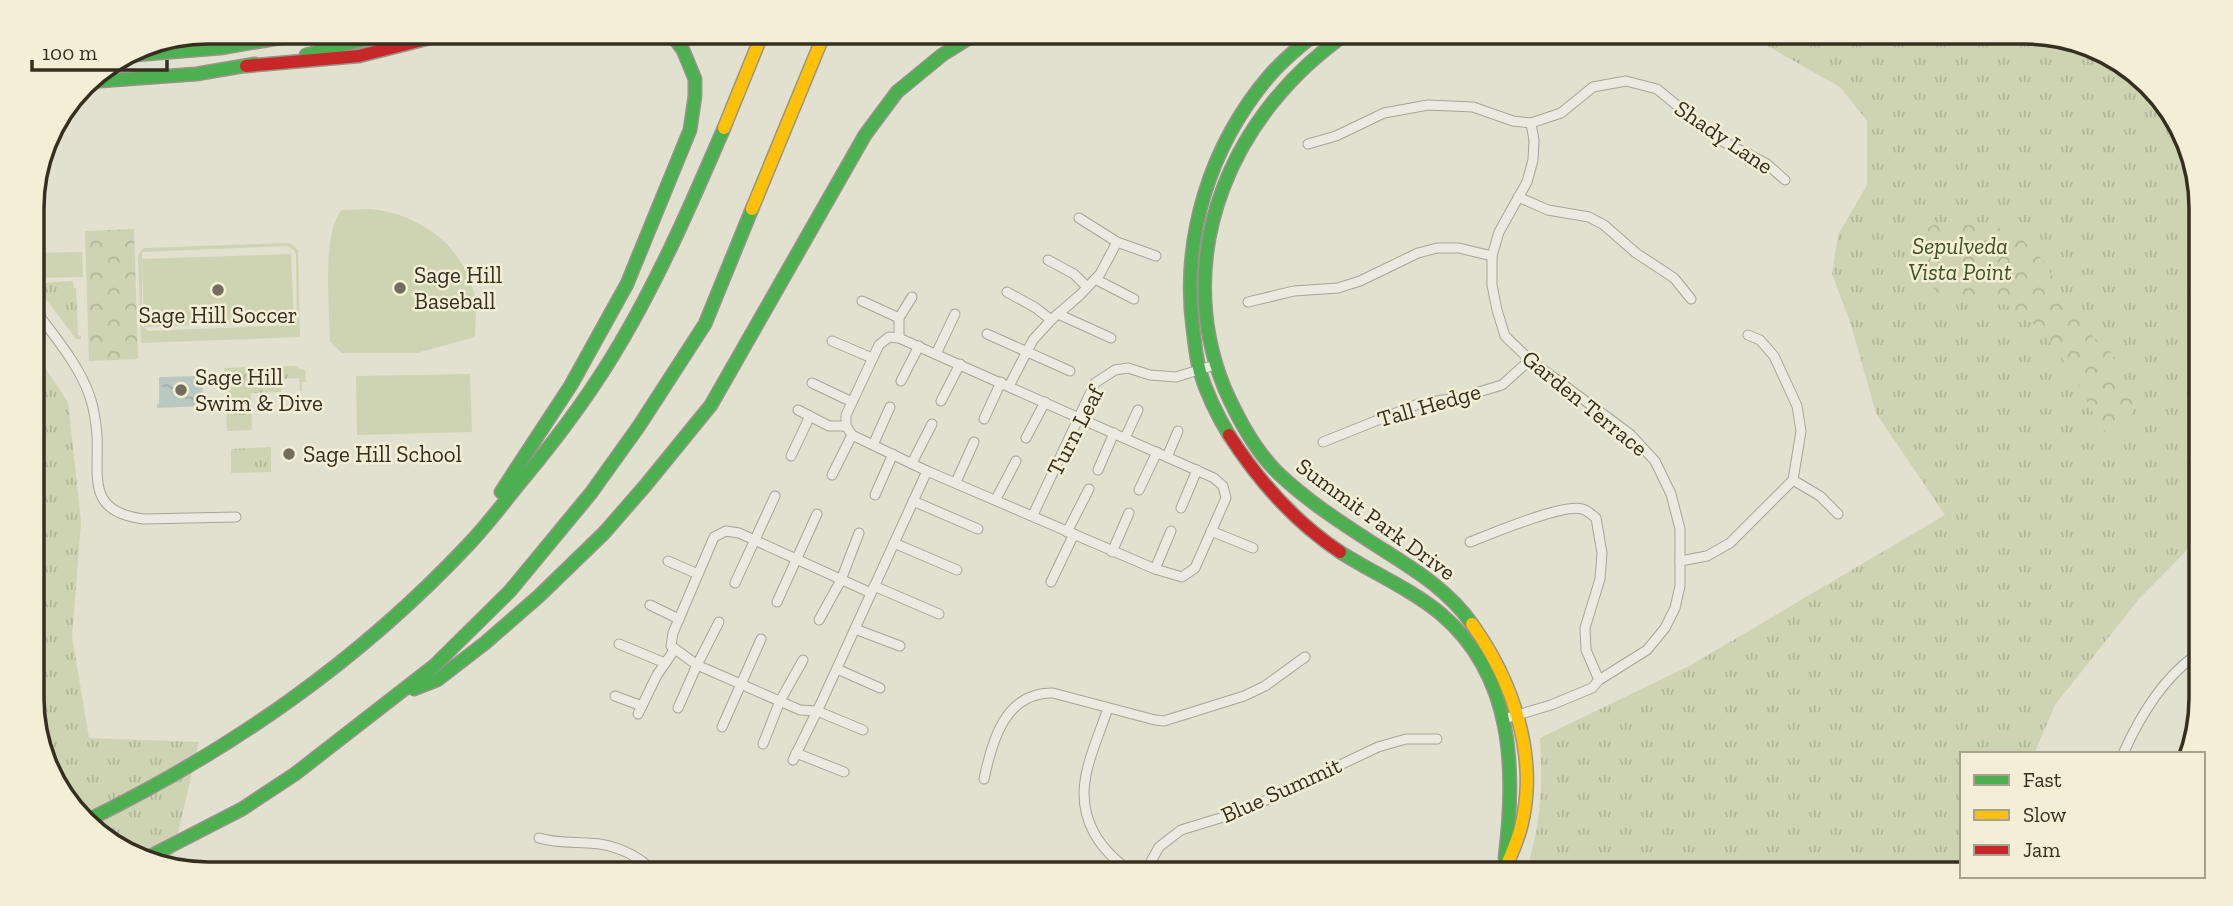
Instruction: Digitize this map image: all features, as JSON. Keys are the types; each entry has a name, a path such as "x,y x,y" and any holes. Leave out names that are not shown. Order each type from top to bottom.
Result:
{"main road":[{"path":"150,54 259,44"},
{"path":"104,81 196,74 352,44"},
{"path":"246,66 359,56 406,44"},
{"path":"486,523 502,491 572,386 627,284 690,130 695,79 679,44"},
{"path":"95,817 194,765 288,703 399,613 445,569 486,523 570,419 632,323 669,251 758,44"},
{"path":"155,854 242,809 296,774 434,666 510,591 591,493 639,426 705,324 820,44"},
{"path":"396,697 437,680 485,643 598,539 645,486 710,404 764,314 864,135 897,92 960,44"},
{"name":"Summit Park Drive","path":"1301,44 1255,93 1225,141 1208,184 1192,246 1189,280 1200,370 1216,413 1266,487 1315,533 1360,564 1428,603 1451,622 1476,652 1504,719 1510,758 1512,793 1504,862"},
{"name":"Summit Park Drive","path":"1333,44 1310,62 1269,104 1225,180 1208,244 1205,279 1208,337 1215,365 1232,407 1262,455 1277,473 1327,513 1427,578 1473,623 1504,675 1518,715 1526,767 1525,808 1520,834 1508,862"},
{"path":"1315,533 1327,513"},
{"path":"1360,564 1372,542"}],"street":[{"name":"Shady Lane","path":"1531,123 1561,113 1593,87 1626,80 1657,89 1718,139 1766,164 1785,180"},
{"path":"1308,144 1336,135 1384,113 1428,105 1473,107 1513,121 1531,123"},
{"name":"Garden Terrace","path":"1504,719 1592,688 1599,680 1647,650 1665,628 1675,608 1680,586 1680,529 1671,494 1655,461 1630,434 1530,360 1505,335 1492,285 1492,256 1499,232 1527,182 1533,160 1531,123"},
{"path":"1518,197 1548,210 1589,217 1604,225 1636,253 1674,278 1691,299"},
{"path":"1079,218 1117,242 1156,257"},
{"path":"984,419 1033,340 1095,279 1117,242"},
{"path":"1248,302 1294,291 1338,288 1360,281 1418,253 1437,248 1459,248 1492,256"},
{"path":"1048,260 1074,274 1087,287"},
{"path":"1095,279 1135,299"},
{"path":"1007,292 1054,317 1111,338"},
{"path":"900,338 899,318 912,297"},
{"path":"862,301 899,318"},
{"path":"936,354 955,314"},
{"path":"44,323 81,376 90,397 97,436 96,479 99,492 113,510 144,519 236,517"},
{"path":"987,334 1070,371"},
{"path":"1680,561 1707,556 1730,543 1793,480 1801,431 1797,406 1774,356 1760,340 1748,335"},
{"path":"889,337 900,338 919,346 1214,478 1223,486 1226,498 1195,568 1182,576 1155,569 927,471 852,435 846,426 846,415 879,345 889,337"},
{"path":"832,341 873,358"},
{"path":"901,382 919,346"},
{"name":"Tall Hedge","path":"1323,442 1418,404 1462,397 1502,385 1530,360"},
{"path":"941,401 960,364"},
{"name":"Turn Leaf","path":"1033,515 1095,383 1115,370 1128,369 1150,375 1176,377 1215,365"},
{"path":"812,383 852,402"},
{"path":"1026,438 1045,402"},
{"path":"873,445 890,407"},
{"path":"798,410 829,426 846,426"},
{"path":"1125,438 1138,410"},
{"path":"791,456 810,416"},
{"path":"912,463 932,424"},
{"path":"1167,457 1178,430"},
{"path":"1098,470 1114,433"},
{"path":"832,475 852,435"},
{"path":"956,482 974,442"},
{"path":"1139,490 1157,452"},
{"path":"875,495 893,454"},
{"path":"996,499 1016,461"},
{"path":"1181,508 1197,470"},
{"path":"844,772 794,757 927,471"},
{"path":"1793,480 1820,496 1838,514"},
{"path":"1051,582 1089,489"},
{"path":"734,583 775,496"},
{"path":"913,501 978,529"},
{"path":"1470,542 1553,512 1573,508 1584,509 1596,518 1602,553 1600,579 1585,628 1586,650 1599,680"},
{"path":"1112,552 1129,513"},
{"path":"777,602 817,514"},
{"path":"615,696 640,710 673,648 679,619 714,537 726,531 755,540 841,580 939,614"},
{"path":"1155,569 1171,531"},
{"path":"1211,531 1253,548"},
{"path":"819,620 841,580 859,533"},
{"path":"894,543 957,570"},
{"path":"668,561 698,574"},
{"path":"650,605 679,619"},
{"path":"678,708 696,665 719,622"},
{"path":"855,629 901,646"},
{"path":"722,727 761,639"},
{"path":"619,644 665,663"},
{"path":"673,648 696,665 800,710 817,711 863,730"},
{"path":"984,779 1000,725 1010,712 1039,694 1053,693 1155,720 1179,718 1265,686 1304,657"},
{"path":"763,744 780,701 803,660"},
{"path":"2124,752 2151,702 2172,676 2189,661"},
{"path":"837,669 880,688"},
{"path":"1108,708 1086,776 1084,798 1096,838 1117,862"},
{"name":"Blue Summit","path":"1151,862 1159,847 1181,830 1243,811 1378,747 1406,739 1437,739"},
{"path":"539,838 550,842 612,846 642,862"}],"green space":[{"path":"1764,44 2047,45 2078,52 2098,61 2133,84 2149,100 2177,145 2188,186 2189,548 2138,600 2055,705 2035,752 1960,752 1960,862 1529,862 1540,806 1540,738 1691,665 1945,515 1876,413 1851,325 1832,274 1838,235 1867,185 1867,121 1840,87"},
{"name":"Sage Hill Baseball","path":"370,209 388,212 423,226 451,248 470,279 475,298 475,337 417,353 342,353 330,342 329,254 335,221 342,210"},
{"name":"Sepulveda Vista Point","path":"1939,222 2007,230 2023,240 2043,261 2062,300 2094,338 2109,349 2123,378 2134,386 2137,392 2133,410 2117,436 2107,435 2057,351 2031,321 1992,299 1938,292 1925,279 1917,262 1915,234"},
{"path":"134,229 138,359 89,361 85,231"},
{"path":"292,244 298,250 300,337 141,343 138,256 142,249","holes":["287,246 294,250 297,320 294,325 148,331 142,326 142,252"]},
{"path":"82,252 83,277 44,278 44,253"},
{"name":"Sage Hill Soccer","path":"291,254 294,321 144,327 142,259"},
{"path":"73,281 76,288 78,335 81,339 76,339 44,297 44,283"},
{"path":"44,366 68,402 81,522 72,636 89,738 199,742 172,858 135,845 100,822 71,789 52,751 44,709"},
{"path":"296,366 305,370 306,382 302,382 302,391 299,378 282,379 281,392 251,393 252,430 227,431 224,368"},
{"path":"470,374 472,432 357,435 356,376"},
{"path":"271,447 271,472 231,473 231,449"}],"water":[{"name":"Sage Hill Swim & Dive","path":"202,376 203,406 157,408 159,377"}],"traffic: fast":[{"path":"151,54 244,44"},
{"path":"306,55 348,44"},
{"path":"501,492 571,385 627,284 690,130 695,79 679,44"},
{"path":"414,689 437,680 539,596 604,533 645,486 711,405 865,135 897,92 960,44"},
{"path":"1229,435 1206,388 1197,356 1190,295 1196,227 1204,194 1231,131 1270,75 1303,44"},
{"path":"1334,44 1308,64 1273,101 1245,143 1223,188 1209,236 1205,286 1209,336 1229,398 1246,432 1268,463 1324,510 1427,579 1451,600 1472,624"},
{"path":"104,81 196,74 255,64"},
{"path":"95,817 191,764 290,700 383,627 427,587 476,536 562,429 610,360 663,263 724,128"},
{"path":"155,854 242,809 295,774 434,666 510,591 591,493 639,426 705,324 752,209"},
{"path":"1340,552 1405,589 1441,614 1465,639 1483,666 1496,695 1509,758 1510,791 1505,858"}],"traffic: slow":[{"path":"724,128 758,44"},
{"path":"752,209 820,44"},
{"path":"1472,624 1510,693 1524,744 1526,797 1522,823 1508,862"}],"traffic: jam":[{"path":"246,66 359,56 406,44"},
{"path":"1229,435 1278,499 1340,552"}],"place":[{"name":"Sage Hill Baseball","path":"400,288"},
{"name":"Sage Hill Soccer","path":"218,290"},
{"name":"Sage Hill Swim & Dive","path":"181,390"},
{"name":"Sage Hill School","path":"289,454"}]}
